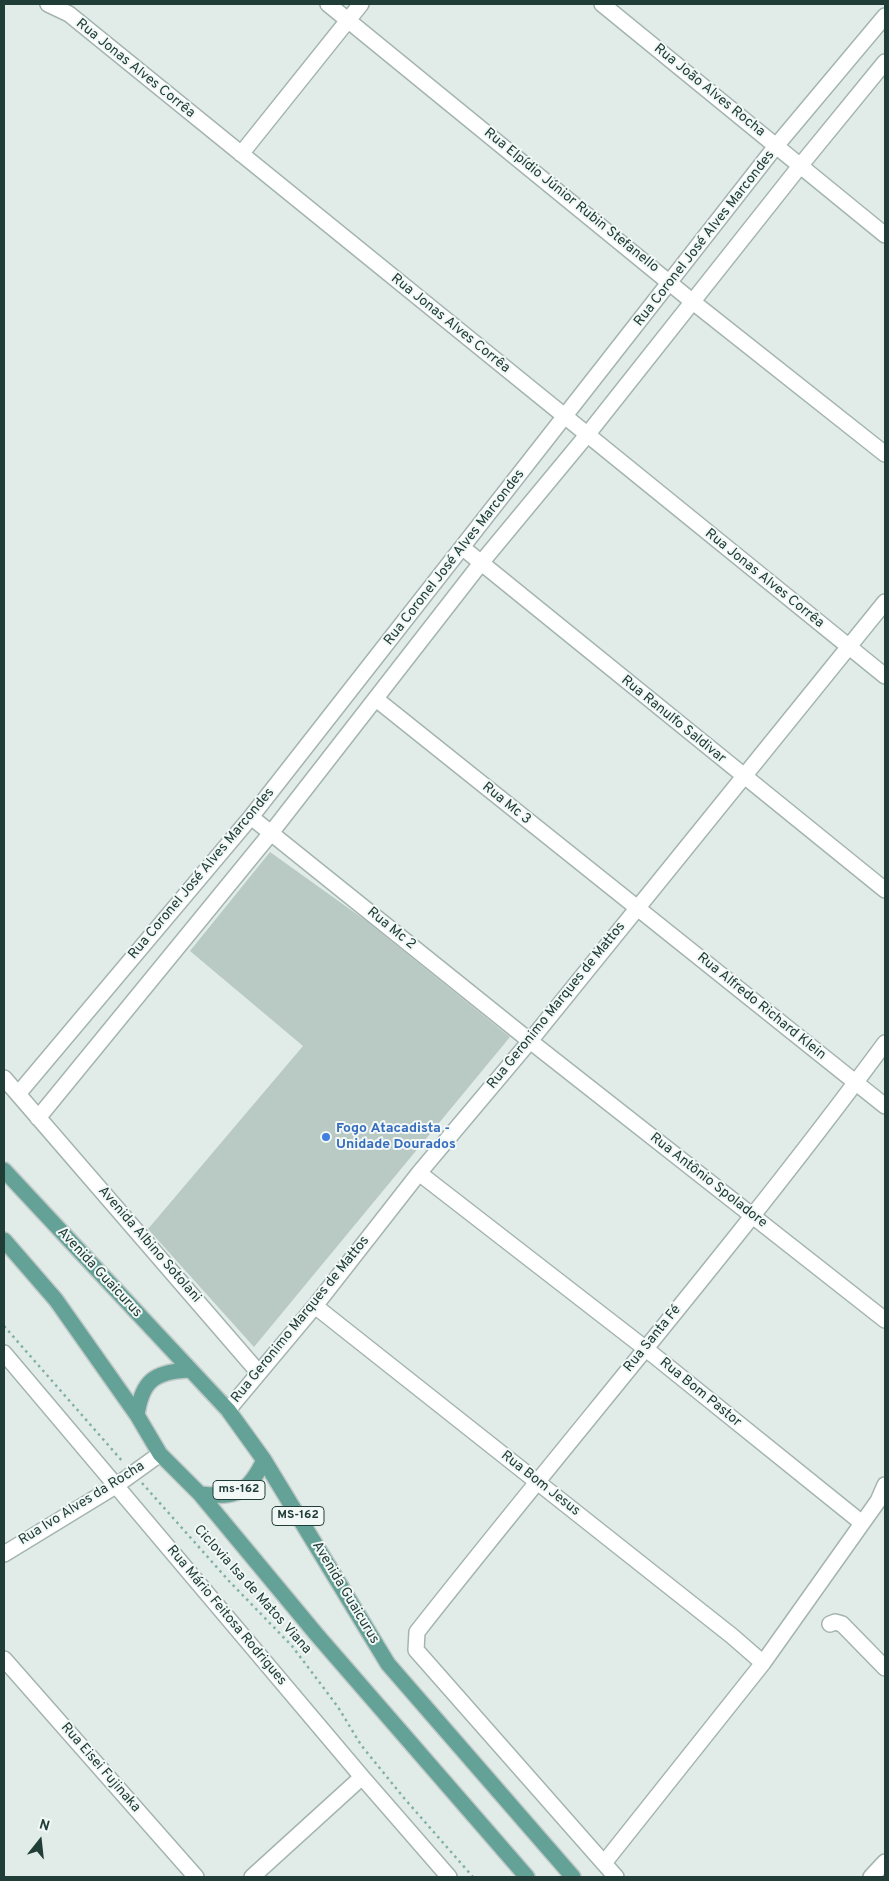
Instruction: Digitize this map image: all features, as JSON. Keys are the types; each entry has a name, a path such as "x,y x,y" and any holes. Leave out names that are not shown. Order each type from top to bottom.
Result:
{"main road":[{"name":"Avenida Guaicurus","path":"4,1170 188,1370 228,1410 264,1460 388,1664 572,1877"},
{"name":"MS-162","path":"4,1240 56,1300 138,1416 160,1454 200,1494 317,1634 527,1877"},
{"path":"138,1416 140,1398 154,1377 168,1371 188,1370"},
{"name":"ms-162","path":"200,1494 225,1496 246,1488 258,1473 264,1460"}],"street":[{"name":"Rua Jonas Alves Corrêa","path":"48,4 68,14 885,676"},
{"name":"Rua Elpídio Júnior Rubin Stefanello","path":"328,4 693,302 885,454"},
{"path":"241,154 361,4"},
{"name":"Rua João Alves Rocha","path":"602,4 885,236"},
{"name":"Rua Coronel José Alves Marcondes","path":"18,1094 251,817 566,418 776,146 885,16"},
{"name":"Rua Coronel José Alves Marcondes","path":"38,1118 271,833 481,563 588,436 800,166 885,62"},
{"name":"Rua Ranulfo Saldivar","path":"463,548 885,890"},
{"name":"Rua Geronimo Marques de Mattos","path":"228,1410 315,1306 419,1173 530,1041 885,602"},
{"name":"Rua Mc 3","path":"376,700 637,908"},
{"name":"Rua Mc 2","path":"251,817 530,1041"},
{"name":"Rua Alfredo Richard Klein","path":"637,908 885,1106"},
{"name":"Rua Antônio Spoladore","path":"530,1041 885,1320"},
{"name":"Rua Santa Fé","path":"604,1863 416,1650 417,1632 536,1481 753,1216 885,1043"},
{"name":"Avenida Albino Sotolani","path":"4,1078 259,1373"},
{"name":"Rua Bom Pastor","path":"419,1173 646,1349 862,1523"},
{"name":"Rua Bom Jesus","path":"315,1306 724,1630 763,1664"},
{"name":"Rua Mário Feitosa Rodrigues","path":"4,1353 362,1778 450,1877"},
{"name":"Rua Ivo Alves da Rocha","path":"4,1554 116,1485 160,1454"},
{"path":"616,1877 604,1863 763,1664 878,1501 885,1485"},
{"path":"830,1624 835,1622 842,1624 885,1668"},
{"name":"Rua Eisei Fujinaka","path":"4,1659 196,1877"},
{"path":"252,1877 362,1778"},
{"path":"870,1877 885,1862"}],"path":[{"name":"Ciclovia Isa de Matos Viana","path":"4,1326 229,1581 292,1646 338,1707 361,1745 404,1798 474,1877"}],"building":[{"name":"Fogo Atacadista - Unidade Dourados","path":"270,852 365,920 510,1037 254,1347 148,1229 303,1046 190,951"}],"place":[{"name":"Fogo Atacadista - Unidade Dourados","path":"326,1137"}]}
